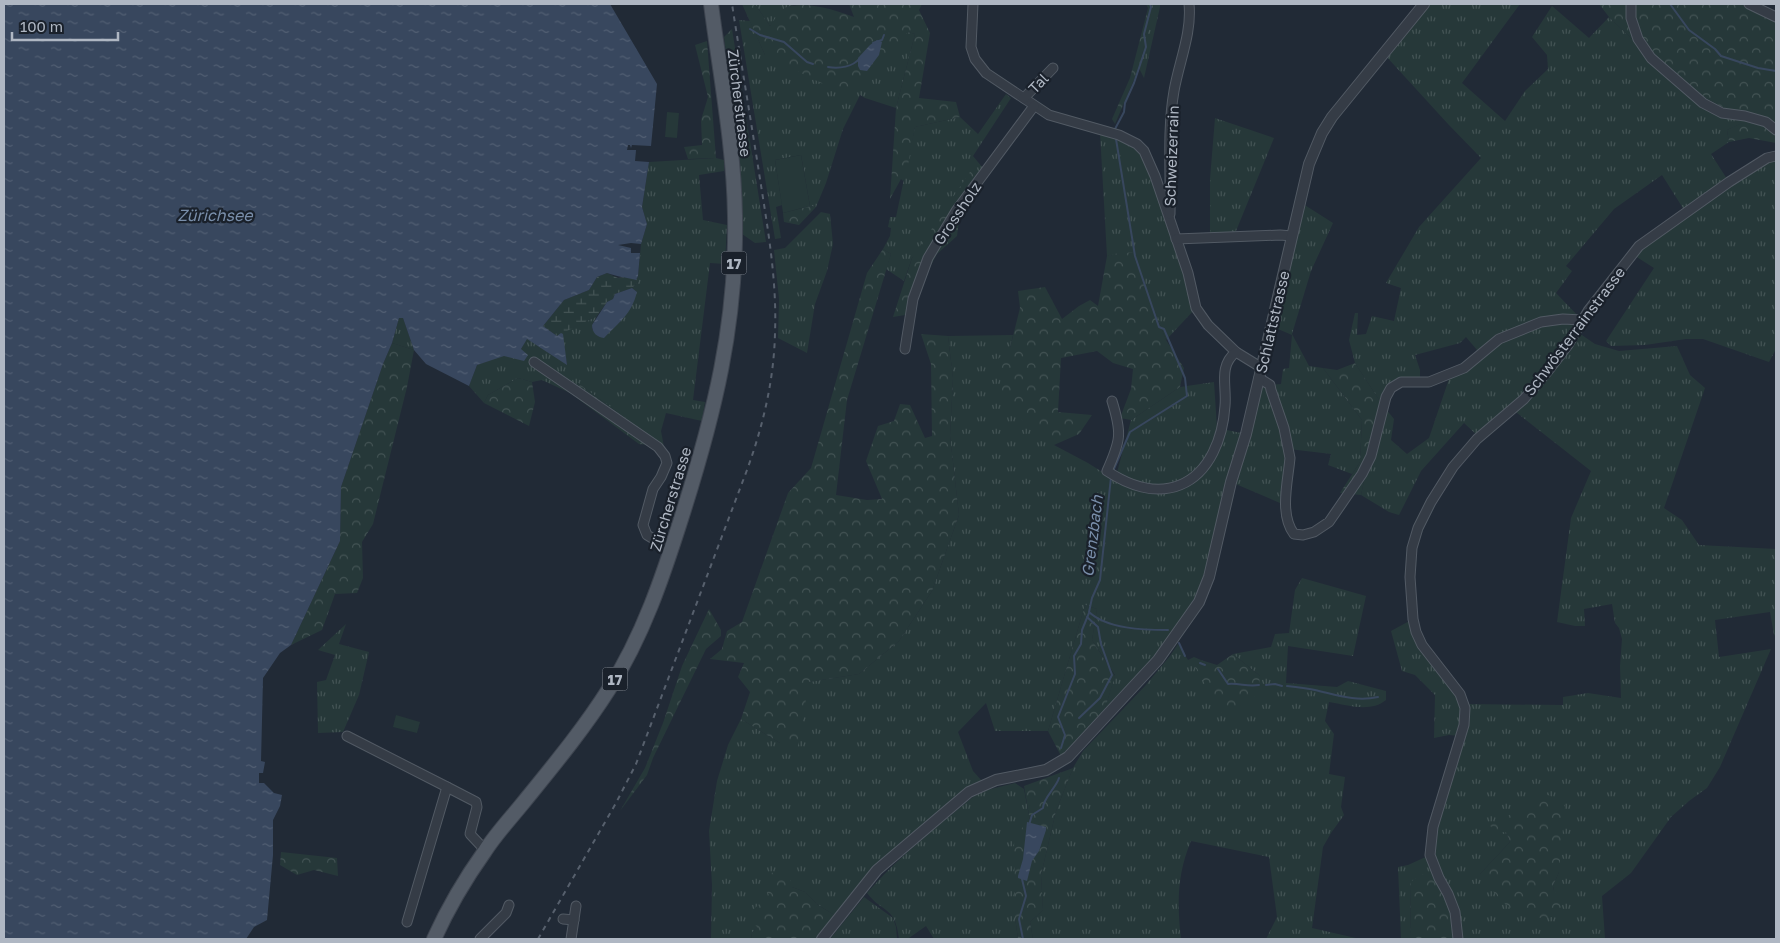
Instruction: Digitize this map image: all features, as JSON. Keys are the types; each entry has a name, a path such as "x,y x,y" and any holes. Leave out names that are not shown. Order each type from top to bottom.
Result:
{"main road":[{"name":"Zürcherstrasse","path":"434,939 448,910 485,850 576,738 610,688 638,638 655,597 709,426 718,390 729,323 733,280 735,216 733,181 712,4"}],"street":[{"path":"973,4 971,40 975,59 986,73 1034,106 1057,118 1118,135 1137,144 1144,151 1155,176 1188,273 1196,308 1208,325 1260,373 1270,385 1289,449 1286,515 1289,527 1294,534 1303,535 1314,532 1329,522 1362,474 1371,456 1386,397 1391,388 1401,382 1429,382 1464,368 1499,339 1541,322 1562,319 1582,320"},
{"name":"Schweizerrain","path":"1170,220 1170,121 1174,90 1190,18 1189,4"},
{"name":"Schlattstrasse","path":"822,939 878,870 968,792 986,783 1041,772 1062,762 1077,749 1158,660 1199,602 1204,590 1260,373 1309,164 1322,133 1332,117 1424,4"},
{"path":"1631,4 1631,18 1638,39 1650,58 1703,103 1722,113 1745,116 1766,122 1776,130"},
{"path":"1749,4 1776,17"},
{"name":"Tal","path":"1024,98 1052,68"},
{"name":"Grossholz","path":"905,349 913,299 928,258 956,211 1034,106"},
{"name":"Schwösterrainstrasse","path":"1458,939 1455,912 1430,855 1433,827 1464,725 1465,708 1457,689 1431,658 1420,642 1416,632 1413,618 1411,582 1413,543 1428,507 1453,467 1486,430 1524,399 1568,345 1582,320 1639,246 1729,182 1767,158 1776,156"},
{"path":"1176,239 1292,236"},
{"path":"1112,401 1120,437 1107,471 1121,480 1156,490 1172,488 1185,483 1197,475 1208,462 1214,450 1221,430 1225,406 1225,365 1228,358 1236,352"},
{"path":"534,362 658,447 665,456 666,463 661,477 653,489 643,525 647,535 657,541 672,545"},
{"path":"347,736 476,802 477,808 470,834 485,850"},
{"path":"407,922 447,787"},
{"path":"480,939 506,913 509,905"},
{"path":"571,939 576,906"},
{"path":"563,919 574,920"}],"green space":[{"path":"742,4 755,4 770,26 783,9 793,6 811,5 854,17 849,4 922,4 919,10 930,33 919,98 956,102 960,117 915,127 906,176 903,181 901,179 890,199 896,108 915,34 908,32 858,90 823,84 765,55"},
{"path":"755,4 797,4 785,8 770,26"},
{"path":"1146,4 1153,4 1153,7 1139,68 1115,124 1112,119 1130,78 1148,8"},
{"path":"1153,4 1160,4 1160,7 1144,78 1139,68"},
{"path":"1424,4 1520,4 1462,83 1505,121 1525,91 1548,69 1547,55 1532,37 1552,6 1589,38 1609,17 1634,41 1697,93 1745,122 1727,130 1729,142 1711,154 1729,182 1694,209 1767,163 1776,160 1776,349 1769,362 1703,339 1686,339 1645,345 1611,346 1606,341 1654,268 1632,254 1686,213 1662,175 1614,209 1566,266 1572,271 1556,293 1582,320 1576,331 1595,344 1619,351 1677,346 1690,375 1705,388 1664,508 1682,520 1699,545 1776,549 1776,636 1774,635 1770,612 1715,620 1719,657 1771,649 1720,767 1707,788 1671,817 1631,873 1602,896 1605,939 1458,939 1410,882 1411,939 1401,939 1398,867 1408,865 1430,855 1460,736 1449,735 1434,738 1435,695 1415,675 1402,671 1391,631 1413,619 1416,632 1464,704 1563,705 1563,697 1588,693 1621,698 1620,666 1622,639 1619,628 1615,623 1612,604 1584,609 1585,626 1557,622 1571,518 1591,471 1512,409 1479,437 1464,423 1421,471 1399,515 1389,512 1361,495 1381,403 1355,363 1349,340 1355,313 1358,313 1357,335 1366,334 1372,316 1394,321 1401,288 1386,283 1419,227 1481,158 1384,54","holes":["1466,337 1477,350 1464,368 1451,373 1429,438 1407,454 1391,440 1394,419 1381,403 1401,382 1420,381 1420,370 1415,355 1460,343","1506,832 1559,872 1553,886 1554,891 1480,874 1510,842"]},
{"path":"1599,4 1741,4 1776,20 1776,143 1749,138 1729,142 1727,130 1744,122 1726,109 1697,93 1634,41 1609,17"},
{"path":"739,20 750,21 765,55 908,32 915,34 896,108 860,95 843,129 826,183 816,207 810,206 801,155 775,160 782,205 776,207 781,238 775,239"},
{"path":"732,29 766,242 755,243 742,234 739,158 724,37"},
{"path":"707,41 716,158 688,159 684,147 702,145 701,120 708,97 695,45"},
{"path":"1006,94 1011,98 973,156 987,173 912,258 904,281 886,269 891,254 883,249 890,236 891,228 888,227 890,217 896,217 915,127 960,117 978,134"},
{"path":"667,112 679,113 677,138 665,137"},
{"path":"1215,118 1274,138 1236,231 1228,237 1210,238 1210,179"},
{"path":"1100,133 1112,133 1144,151 1196,308 1166,340 1132,253 1107,256"},
{"path":"801,155 810,206 783,213 775,160"},
{"path":"716,158 724,160 724,171 699,175 703,220 727,225 725,264 710,263 693,400 705,402 702,421 666,413 661,431 664,447 578,383 570,393 542,380 532,382 518,378 488,395 484,403 469,386 477,365 521,349 527,338 567,364 561,333 597,316 592,329 599,337 637,292 632,288 638,282 636,280 641,244 647,224 642,207 649,162"},
{"path":"972,169 987,173 960,213 957,236 937,254 905,315 893,317 912,258"},
{"path":"1300,202 1333,223 1311,271 1292,334 1309,366 1323,368 1362,420 1360,462 1352,474 1328,465 1331,454 1289,449 1286,503 1280,503 1231,482 1204,590 1153,658 1104,712 1115,675 1092,640 1097,609 1085,605 1048,731 995,731 986,703 958,732 973,771 982,781 968,788 836,916 818,905 805,892 792,887 769,895 751,939 711,939 712,885 709,831 717,781 728,745 741,719 780,743 808,682 859,674 899,641 932,591 959,515 950,436 953,378 948,336 1013,335 1010,348 1054,445 1115,480 1131,420 1180,387 1214,382 1217,428 1246,434 1259,378 1270,385 1281,384 1283,369 1289,368 1292,335 1271,326"},
{"path":"810,206 816,207 799,225 784,222 783,213"},
{"path":"821,212 830,214 833,244 827,271 815,304 807,353 778,338 779,299 774,250 785,248"},
{"path":"883,249 891,254 847,400 836,495 867,500 882,499 866,461 878,426 894,421 900,404 910,405 925,438 932,436 931,364 921,334 948,336 953,378 950,436 959,515 932,591 899,641 859,674 809,682 798,746 780,743 741,719 750,692 738,677 744,663 710,659 722,649 727,631 742,622 788,493 811,468 867,273"},
{"path":"1132,252 1166,340 1184,368 1180,387 1131,420 1120,418 1131,389 1133,369 1113,363 1097,351 1061,358 1058,412 1092,415 1079,434 1054,445 1013,413 1002,394 998,359 1010,348 1020,308 1018,291 1045,287 1062,319 1090,300 1098,306 1107,256"},
{"path":"607,273 618,278 626,277 639,281 632,288 615,294 613,299 607,302 597,316 557,336 543,326 564,300 589,290 597,277"},
{"path":"399,318 403,318 414,350 392,343"},
{"path":"392,343 414,350 407,387 373,524 362,542 363,578 357,593 335,594 322,630 291,645 340,541 341,487"},
{"path":"1355,363 1381,403 1361,495 1340,493 1360,462 1362,420 1323,368 1337,370"},
{"path":"518,378 532,382 535,402 529,426 484,403 488,395"},
{"path":"578,383 664,447 639,444 570,393"},
{"path":"1302,578 1366,596 1353,656 1288,646 1286,683 1337,687 1348,681 1386,691 1386,700 1373,706 1359,707 1329,702 1325,721 1334,734 1329,774 1345,777 1341,807 1344,815 1323,847 1312,928 1360,939 1266,939 1277,917 1269,857 1191,841 1183,865 1179,889 1181,939 1033,939 1030,922 1043,910 1041,875 1056,811 1073,768 1083,751 1145,686 1178,644 1188,660 1194,657 1201,660 1196,667 1260,676 1233,654 1271,647 1275,634 1289,633 1295,590"},
{"path":"1085,605 1097,609 1092,640 1115,676 1104,712 1061,756 1048,731"},
{"path":"709,609 721,630 721,636 706,649 653,758 647,775 620,811 645,768 663,723 682,666"},
{"path":"346,624 339,644 369,652 359,695 343,732 318,733 317,682 326,680 335,655 318,650"},
{"path":"1233,654 1260,676 1258,693 1239,714 1222,713 1195,667 1201,660 1217,665"},
{"path":"396,715 420,722 417,733 393,727"},
{"path":"1073,768 1056,811 1041,875 1043,910 1030,922 1033,939 1018,939 1015,917 1014,835 1030,821 1024,786"},
{"path":"1015,783 1024,789 1030,821 1015,917 1018,939 934,939 926,926 909,938 899,939 895,920 888,911 867,893 905,854 974,796 987,790"},
{"path":"1548,795 1565,805 1559,872 1553,886 1554,891 1564,899 1559,916 1545,918 1522,914 1512,909 1504,903 1480,874 1510,842 1506,832 1494,833 1490,825"},
{"path":"281,852 337,858 338,876 314,870 297,875 280,865"},
{"path":"778,872 790,878 792,887 805,892 818,905 836,916 818,939 751,939 752,933 757,927 752,921 755,908 769,895 763,887 771,873"},
{"path":"1426,872 1439,878 1448,894 1458,939 1411,939 1410,882"},
{"path":"864,897 893,918 897,939 830,939"}],"water":[{"name":"Zürichsee","path":"4,4 610,4 657,84 651,146 632,145 631,148 628,145 627,150 636,150 635,161 649,162 642,207 647,224 641,244 618,245 631,248 631,253 640,253 638,276 636,280 607,273 597,277 589,290 564,300 543,326 557,336 561,333 563,334 567,365 527,339 521,349 528,355 524,361 504,356 477,365 469,386 426,364 414,350 403,318 399,318 341,487 340,541 291,645 280,653 263,678 261,761 265,762 263,773 259,773 259,783 264,783 274,793 282,795 280,806 273,820 273,855 267,920 254,927 246,939 4,939"},
{"path":"877,40 882,42 879,55 867,71 860,70 858,58"},
{"path":"632,288 637,292 628,312 604,338 597,336 592,325 607,302 613,299 615,294"},
{"path":"1027,822 1046,827 1046,830 1039,851 1032,861 1027,881 1018,878 1018,876 1023,859"}],"waterway":[{"name":"Grenzbach","path":"1115,129 1124,112 1125,103 1146,47 1144,34 1151,7 1150,4"},
{"path":"1670,4 1689,30 1715,49 1721,56 1758,68 1776,71"},
{"name":"Grenzbach","path":"750,29 760,35 784,42 807,62 813,64"},
{"name":"Grenzbach","path":"873,43 882,40 884,35"},
{"name":"Grenzbach","path":"828,67 846,67 860,58"},
{"path":"1113,471 1130,432 1187,396 1185,378 1164,329 1159,327 1135,256 1116,139"},
{"name":"Grenzbach","path":"1111,477 1100,580 1092,598 1089,612 1097,618 1116,625 1137,629 1168,630"},
{"path":"1061,748 1065,735 1058,717 1075,674 1074,656 1081,644 1082,630 1089,613"},
{"path":"1079,718 1100,698 1112,675 1101,644 1098,627 1087,617"},
{"path":"1179,643 1185,656"},
{"path":"1200,663 1205,665"},
{"path":"1218,669 1228,684 1259,685"},
{"path":"1266,685 1275,684 1282,686"},
{"path":"1287,686 1362,699 1378,697"},
{"path":"1029,825 1032,815 1043,808 1045,800 1059,778"},
{"path":"1022,879 1026,896 1019,919 1023,939"}],"railway":[{"path":"538,939 616,803 636,764 747,470 767,403 774,351 775,294 766,217 732,4"}]}
